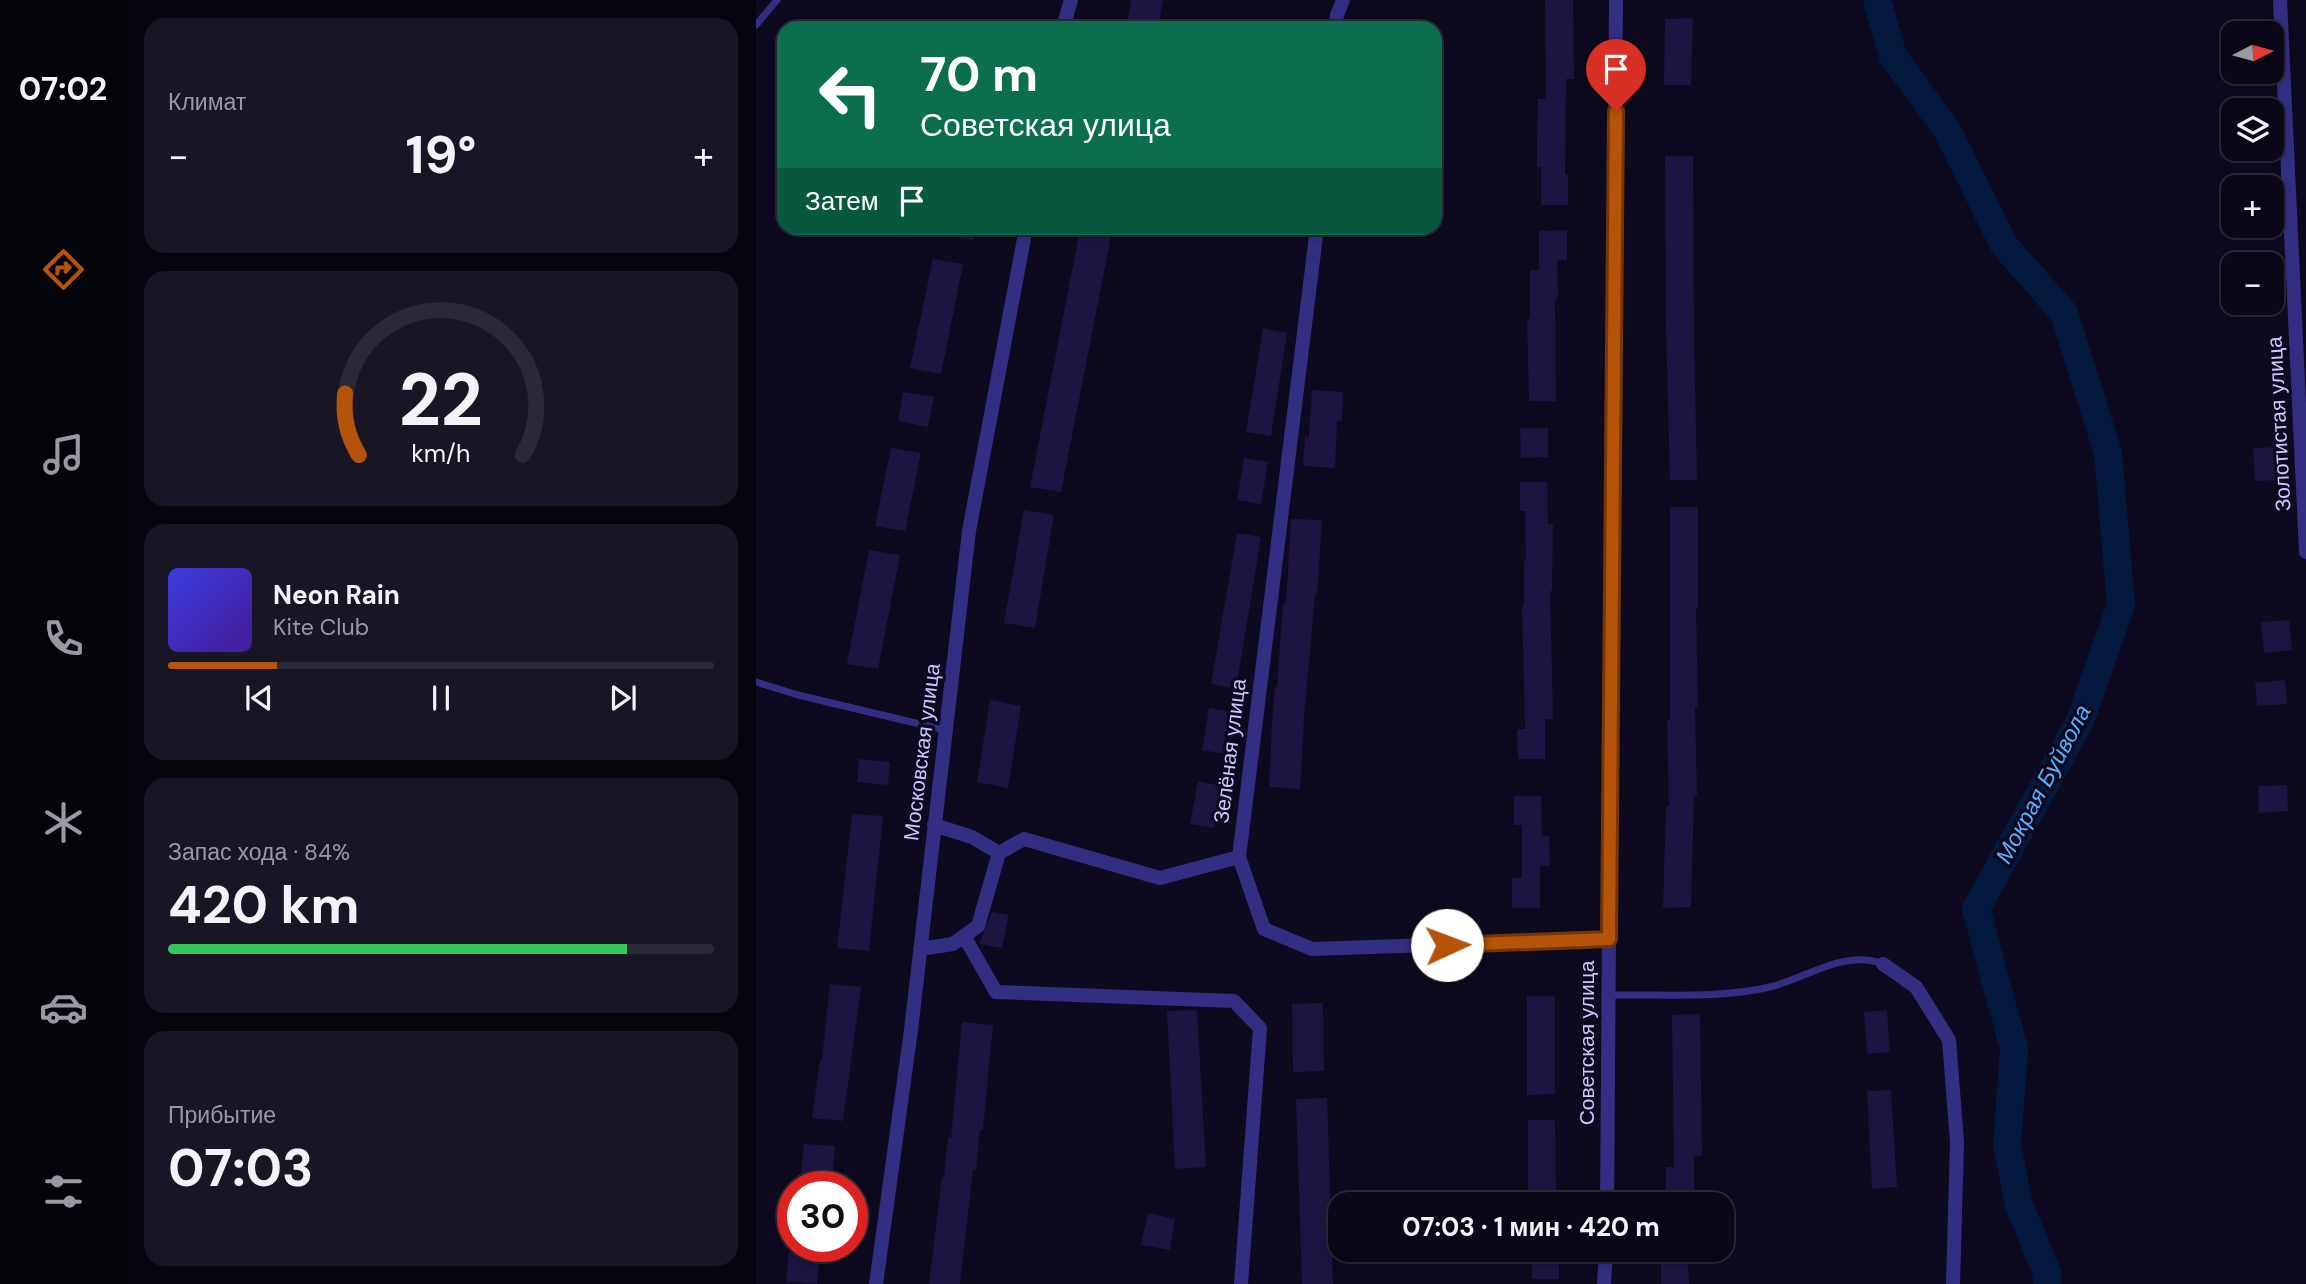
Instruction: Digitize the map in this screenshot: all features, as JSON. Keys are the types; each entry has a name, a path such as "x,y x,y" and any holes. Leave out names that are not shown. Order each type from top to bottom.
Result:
{"street":[{"path":"1065,21 1071,0"},
{"path":"1336,21 1343,0"},
{"name":"Советская улица","path":"1607,1192 1616,0"},
{"name":"Золотистая улица","path":"2280,0 2306,552"},
{"name":"Московская улица","path":"876,1284 920,948 969,531 1025,235"},
{"name":"Зелёная улица","path":"1316,235 1239,857 1264,929 1312,949 1609,939"},
{"path":"934,825 972,837 999,853"},
{"path":"920,948 953,944 978,926 999,853 1024,839 1160,878 1239,857"},
{"path":"964,936 996,992 1234,1000 1260,1028 1241,1284"},
{"path":"1883,964 1916,987 1948,1040 1957,1142 1953,1284"},
{"path":"1604,1284 1605,1262"}],"lane":[{"path":"756,25 777,0"},
{"path":"756,682 946,730"},
{"path":"1609,995 1736,993 1771,986 1847,960 1870,959 1883,964"}],"building":[{"path":"1131,0 1163,0 1159,21 1128,21"},
{"path":"1545,0 1573,0 1574,79 1566,79 1565,175 1568,175 1568,205 1541,205 1541,167 1537,167 1537,138 1538,99 1546,99"},
{"path":"1693,18 1691,85 1664,85 1665,19"},
{"path":"1665,156 1693,156 1697,480 1670,480"},
{"path":"1567,230 1567,260 1557,260 1556,401 1529,401 1527,319 1530,319 1530,270 1539,270 1539,231"},
{"path":"944,235 974,235 973,240"},
{"path":"1079,235 1111,236 1061,492 1030,487"},
{"path":"933,259 963,264 941,374 910,368"},
{"path":"1263,328 1287,333 1271,436 1246,432"},
{"path":"1312,390 1343,392 1342,421 1337,421 1335,468 1303,466 1305,436 1309,437"},
{"path":"903,392 934,397 928,427 898,421"},
{"path":"1520,428 1548,428 1548,457 1521,458"},
{"path":"2278,447 2279,480 2255,481 2253,448"},
{"path":"891,448 921,453 905,531 875,526"},
{"path":"1244,458 1268,462 1261,504 1237,500"},
{"path":"1520,482 1547,482 1548,524 1553,524 1550,591 1553,719 1545,719 1545,759 1518,759 1517,729 1525,729 1522,606 1526,561 1525,511 1520,511"},
{"path":"1670,507 1698,507 1698,707 1695,707 1697,796 1694,796 1691,907 1663,908 1666,806 1669,806 1667,720 1670,720"},
{"path":"1024,510 1054,515 1035,628 1004,623"},
{"path":"1291,519 1322,520 1300,789 1269,787 1275,687 1283,603 1286,603"},
{"path":"1237,533 1261,537 1236,689 1211,684"},
{"path":"869,550 900,555 878,669 847,664"},
{"path":"2289,620 2292,650 2264,653 2261,622"},
{"path":"2285,680 2287,704 2257,706 2255,683"},
{"path":"990,700 1021,706 1008,788 977,782"},
{"path":"1209,708 1233,712 1226,754 1202,750"},
{"path":"859,759 890,762 888,785 857,782"},
{"path":"1198,781 1222,786 1214,828 1190,824"},
{"path":"2287,785 2288,811 2259,813 2258,786"},
{"path":"1514,796 1541,796 1542,836 1549,836 1550,866 1540,866 1540,908 1512,908 1512,878 1522,878 1522,825 1514,825"},
{"path":"852,814 883,816 869,951 837,948"},
{"path":"992,912 1009,915 1002,948 979,944"},
{"path":"830,984 861,987 843,1121 812,1118 822,1060"},
{"path":"1527,996 1555,996 1555,1094 1527,1095"},
{"path":"1323,1003 1324,1071 1293,1072 1292,1004"},
{"path":"1197,1010 1206,1167 1175,1169 1167,1011"},
{"path":"1887,1010 1890,1052 1867,1054 1864,1012"},
{"path":"1700,1014 1702,1156 1694,1156 1694,1192 1666,1192 1666,1167 1674,1167 1672,1015"},
{"path":"962,1022 993,1025 983,1130 980,1130 976,1170 973,1170 960,1284 929,1284 948,1137 951,1138"},
{"path":"1891,1090 1897,1187 1872,1189 1867,1091"},
{"path":"1327,1098 1330,1192 1328,1262 1332,1262 1333,1284 1302,1284 1296,1099"},
{"path":"1528,1120 1555,1120 1556,1192 1528,1192"},
{"path":"804,1144 835,1146 833,1170 801,1171"},
{"path":"1148,1213 1175,1219 1170,1250 1141,1245"},
{"path":"788,1262 819,1262 817,1284 786,1282"},
{"path":"1532,1262 1559,1262 1559,1279 1532,1279"},
{"path":"1661,1262 1688,1262 1689,1284 1661,1284"}],"waterway":[{"name":"Мокрая Буйвола","path":"1877,0 1893,56 1947,130 2004,245 2064,313 2108,453 2121,605 2080,721 1976,909 2014,1049 2007,1145 2019,1205 2047,1273 2047,1284"}],"route":[{"path":"1447,945 1609,939 1616,111"}]}
